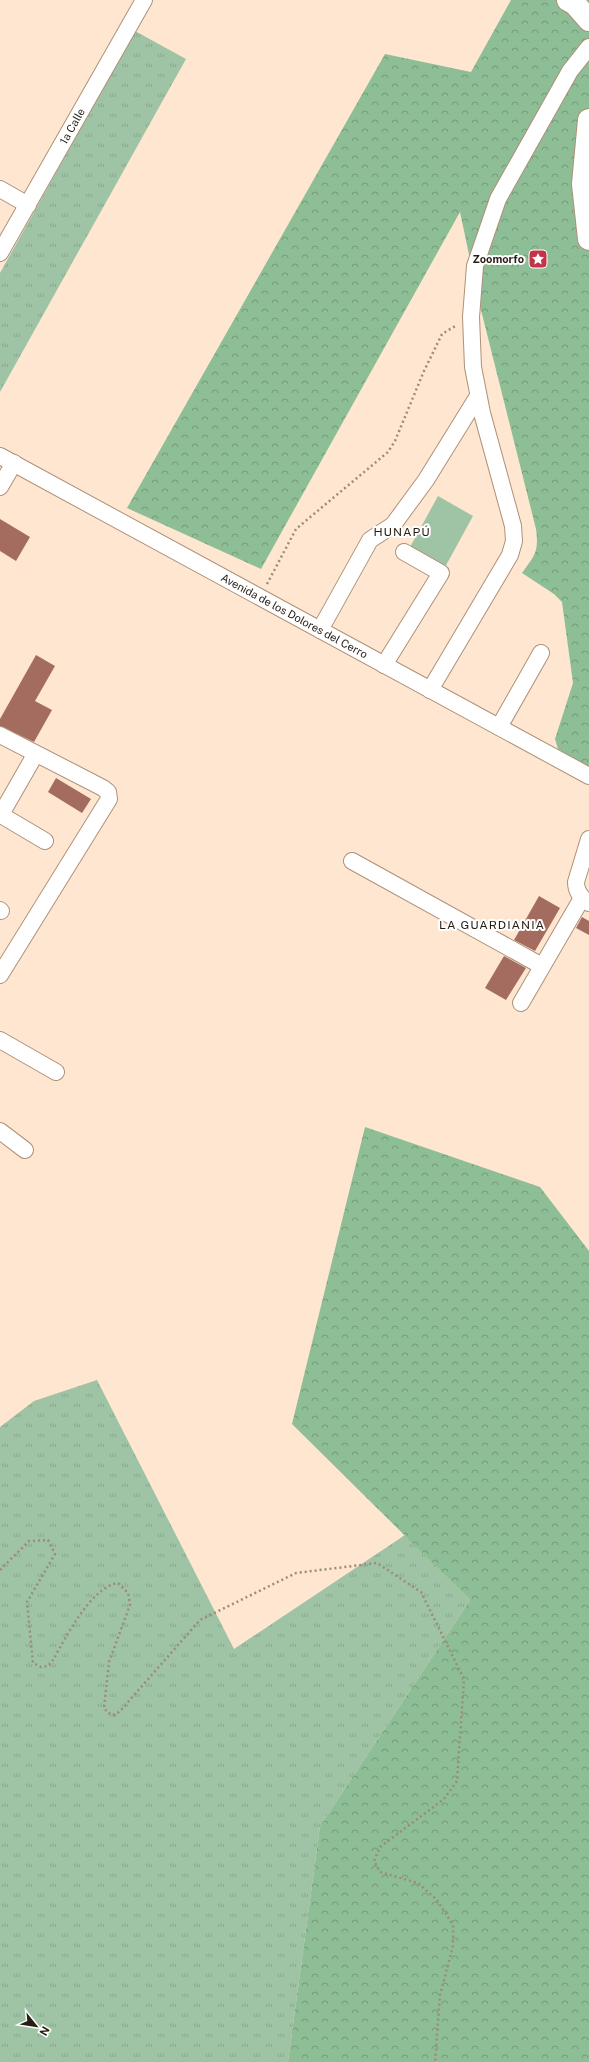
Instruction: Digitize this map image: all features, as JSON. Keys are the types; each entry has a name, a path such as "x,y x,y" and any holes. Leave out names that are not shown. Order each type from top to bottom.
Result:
{"street":[{"name":"1a Calle","path":"0,253 144,0"},
{"path":"571,2 589,20"},
{"path":"430,690 510,555 514,541 514,526 496,468 478,396 471,354 471,317 475,266 498,199 570,71 589,47"},
{"path":"589,120 583,184 589,239"},
{"path":"0,188 28,205"},
{"path":"320,630 370,540 393,525 426,480 478,396"},
{"path":"0,487 7,459"},
{"name":"Avenida de los Dolores del Cerro","path":"7,459 589,776"},
{"path":"384,665 441,573 404,552"},
{"path":"499,727 541,653"},
{"path":"0,736 103,788 108,792 109,799 0,975"},
{"path":"35,755 0,816 45,841"},
{"path":"521,1003 542,966 585,901 576,889 576,882 589,839"},
{"path":"352,861 542,966"},
{"path":"0,1040 56,1072"},
{"path":"0,1131 25,1150"}],"path":[{"path":"260,596 296,529 388,452 395,441 424,371 442,334 471,317"},
{"path":"0,1570 29,1541 48,1540 55,1554 27,1602 33,1663 41,1666 48,1666 80,1613 110,1584 118,1583 128,1593 130,1606 109,1662 104,1708 108,1713 115,1715 200,1620 296,1573 377,1563 421,1592 464,1680 457,1781 444,1799 380,1847 374,1861 380,1872 418,1883 437,1900 453,1925 453,1946 440,1995 435,2062"}],"green space":[{"path":"511,0 589,0 589,768 558,749 555,739 573,683 562,602 554,594 522,573 535,553 537,543 536,529 479,302 460,212 261,569 127,508 385,54 471,72"},
{"path":"135,31 186,59 0,392 0,273"},
{"path":"438,496 473,516 444,569 409,549"},
{"path":"365,1127 540,1187 589,1251 589,2062 288,2062 320,1826 470,1600 292,1424"},
{"path":"97,1380 234,1649 405,1535 470,1600 320,1826 288,2062 0,2062 0,1427 34,1401"}],"building":[{"path":"0,519 30,537 16,561 0,551"},
{"path":"36,655 55,666 35,701 52,710 34,742 0,726 0,719"},
{"path":"56,778 91,799 82,813 48,792"},
{"path":"539,896 560,908 535,951 514,940"},
{"path":"582,917 589,921 589,935 576,928"},
{"path":"504,956 526,968 506,1000 485,988"}],"place":[{"name":"Zoomorfo","path":"538,259"}],"district":[{"name":"HUNAPÚ","path":"402,532"},
{"name":"LA GUARDIANIA","path":"492,925"}]}
